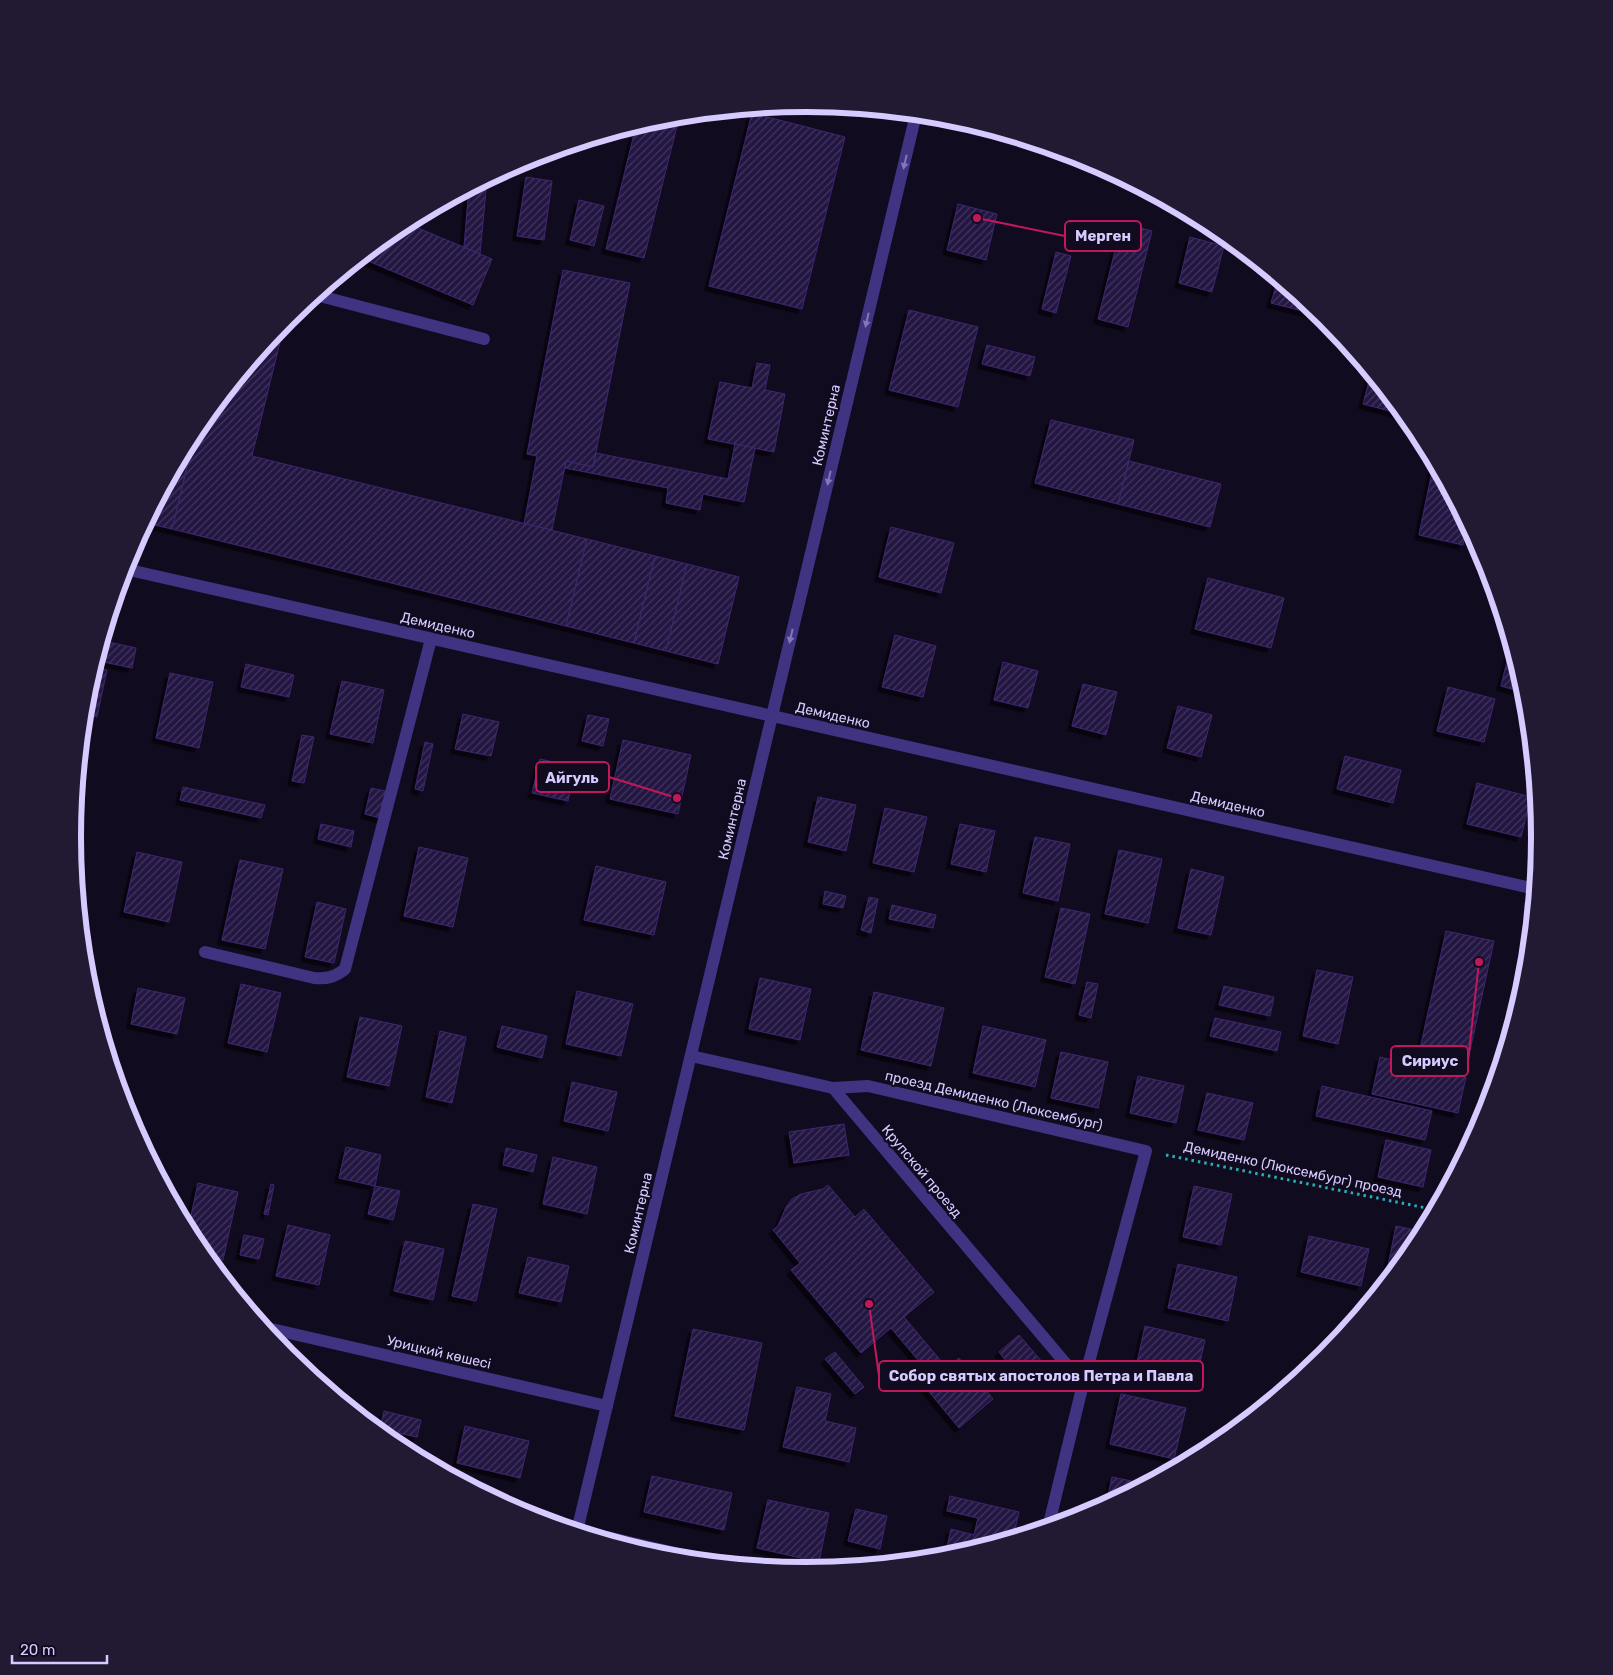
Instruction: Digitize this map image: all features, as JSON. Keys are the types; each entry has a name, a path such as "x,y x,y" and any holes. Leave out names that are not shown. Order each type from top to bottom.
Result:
{"street":[{"name":"Коминтерна","path":"578,1526 914,120"},
{"path":"323,297 484,340"},
{"name":"Демиденко","path":"132,571 1530,888"},
{"path":"205,952 314,978 326,979 337,976 345,969 431,639"},
{"path":"690,1056 833,1088"},
{"name":"проезд Демиденко (Люксембург)","path":"833,1088 868,1086 1146,1151"},
{"name":"Крупской проезд","path":"833,1088 1083,1384"},
{"path":"1050,1520 1083,1384 1146,1151"},
{"name":"Урицкий көшесі","path":"276,1331 607,1406"}],"path":[{"name":"Демиденко (Люксембург) проезд","path":"1146,1151 1430,1209"}],"building":[{"path":"757,114 845,137 802,309 709,286 752,115"},
{"path":"678,124 644,258 606,249 634,133"},
{"path":"526,177 552,181 544,240 517,236"},
{"path":"486,187 480,254 464,247 468,196"},
{"path":"579,200 604,206 594,246 570,240"},
{"path":"958,204 997,214 986,260 947,250"},
{"path":"1122,223 1152,231 1128,327 1098,319"},
{"path":"415,227 492,259 473,305 367,261"},
{"path":"1190,237 1224,246 1212,292 1179,283"},
{"path":"1056,252 1071,256 1056,313 1042,309"},
{"path":"563,270 630,283 593,467 566,461 552,530 524,524 537,456 527,454"},
{"path":"1276,285 1305,312 1271,303"},
{"path":"909,310 978,327 958,407 889,390"},
{"path":"281,338 252,456 587,539 566,626 172,529 189,457 231,396 261,359"},
{"path":"987,345 1035,357 1030,376 982,364"},
{"path":"757,363 770,365 765,390 785,394 774,452 708,439 720,382 752,388"},
{"path":"1369,380 1393,412 1363,404"},
{"path":"1051,420 1134,440 1118,504 1035,483"},
{"path":"735,444 755,448 744,502 703,494 700,510 666,503 668,488 565,468 566,461 593,467 596,453 728,479"},
{"path":"189,457 172,529 153,525"},
{"path":"1129,461 1221,484 1210,527 1118,504"},
{"path":"1432,471 1465,534 1463,545 1419,535"},
{"path":"891,527 954,543 941,593 879,577"},
{"path":"587,539 655,556 634,643 566,626"},
{"path":"655,556 687,564 666,651 634,643"},
{"path":"687,564 739,577 718,664 666,651"},
{"path":"1208,578 1284,598 1271,648 1195,629"},
{"path":"895,635 936,646 923,697 882,687"},
{"path":"109,642 136,648 132,668 104,662"},
{"path":"1508,656 1517,690 1501,686"},
{"path":"1003,662 1038,671 1028,708 994,700"},
{"path":"246,664 294,675 289,697 241,687"},
{"path":"101,669 107,670 97,717 92,716"},
{"path":"170,673 213,682 199,748 156,738"},
{"path":"342,681 384,690 373,743 330,734"},
{"path":"1083,684 1117,692 1106,735 1072,726"},
{"path":"1448,687 1495,699 1484,742 1437,731"},
{"path":"1178,706 1212,715 1201,757 1167,748"},
{"path":"463,714 499,722 491,756 455,749"},
{"path":"588,715 609,719 603,746 582,741"},
{"path":"302,735 314,737 304,783 292,781"},
{"path":"623,740 691,755 678,814 610,799"},
{"path":"425,742 433,744 423,791 415,789"},
{"path":"1345,756 1401,770 1393,803 1337,789"},
{"path":"540,759 576,767 568,801 532,793"},
{"path":"1477,783 1530,797 1521,837 1467,824"},
{"path":"183,787 265,805 261,818 180,800"},
{"path":"371,788 390,792 384,819 365,814"},
{"path":"818,797 856,805 846,851 808,842"},
{"path":"885,808 927,817 914,872 873,863"},
{"path":"321,824 354,831 351,847 318,839"},
{"path":"960,824 995,831 986,872 951,864"},
{"path":"1035,837 1070,844 1058,901 1023,893"},
{"path":"419,847 468,858 453,927 404,916"},
{"path":"1119,850 1162,859 1148,923 1105,914"},
{"path":"137,852 182,862 169,922 124,912"},
{"path":"240,860 283,869 265,949 222,940"},
{"path":"596,866 666,882 654,935 584,920"},
{"path":"1191,869 1224,877 1211,935 1178,928"},
{"path":"825,891 846,896 843,908 823,904"},
{"path":"869,897 878,899 871,933 861,930"},
{"path":"317,902 346,909 334,963 305,957"},
{"path":"892,905 936,915 933,928 889,919"},
{"path":"1061,908 1090,914 1075,984 1045,977"},
{"path":"1446,931 1494,941 1466,1069 1418,1058"},
{"path":"1317,970 1353,977 1338,1044 1303,1036"},
{"path":"760,978 811,989 800,1040 749,1029"},
{"path":"1087,982 1098,984 1091,1018 1079,1015"},
{"path":"241,984 281,993 267,1052 228,1043"},
{"path":"1224,986 1274,997 1270,1016 1219,1005"},
{"path":"138,988 185,998 177,1034 131,1024"},
{"path":"577,991 633,1004 621,1056 566,1044"},
{"path":"874,992 944,1008 931,1066 861,1050"},
{"path":"360,1017 402,1026 389,1086 347,1077"},
{"path":"1215,1018 1281,1032 1277,1051 1210,1036"},
{"path":"502,1026 547,1036 542,1058 497,1047"},
{"path":"983,1026 1046,1040 1035,1087 973,1073"},
{"path":"440,1031 466,1037 452,1103 426,1097"},
{"path":"1061,1052 1108,1062 1098,1108 1051,1098"},
{"path":"1380,1057 1466,1077 1458,1113 1372,1094"},
{"path":"1138,1076 1184,1086 1176,1123 1130,1113"},
{"path":"572,1082 617,1092 608,1131 564,1121"},
{"path":"1322,1086 1432,1111 1425,1140 1316,1116"},
{"path":"1207,1093 1253,1103 1244,1140 1198,1130"},
{"path":"844,1124 849,1155 794,1163 789,1132"},
{"path":"1386,1140 1431,1150 1423,1187 1378,1177"},
{"path":"346,1147 381,1155 375,1186 339,1178"},
{"path":"506,1148 537,1155 533,1172 503,1165"},
{"path":"553,1157 597,1167 587,1214 543,1204"},
{"path":"198,1183 238,1192 223,1260 216,1259 190,1220"},
{"path":"271,1184 274,1185 268,1215 264,1214"},
{"path":"828,1185 855,1217 864,1209 934,1292 904,1317 947,1368 959,1358 993,1399 959,1428 925,1387 934,1379 891,1328 861,1353 791,1270 800,1263 773,1230 778,1226 786,1207 792,1199 801,1194 823,1189"},
{"path":"375,1186 400,1191 393,1220 368,1214"},
{"path":"1194,1186 1232,1194 1221,1245 1183,1237"},
{"path":"473,1204 497,1209 476,1301 452,1296"},
{"path":"288,1225 330,1235 319,1285 276,1276"},
{"path":"1396,1226 1416,1230 1391,1267 1388,1266"},
{"path":"244,1235 264,1239 259,1259 240,1255"},
{"path":"1309,1236 1369,1249 1361,1286 1301,1272"},
{"path":"405,1241 444,1249 433,1300 394,1291"},
{"path":"528,1257 569,1266 561,1302 519,1293"},
{"path":"1178,1264 1237,1277 1228,1321 1168,1308"},
{"path":"1145,1326 1205,1340 1195,1385 1135,1372"},
{"path":"693,1329 762,1343 744,1430 675,1416"},
{"path":"1019,1335 1043,1363 1022,1381 999,1352"},
{"path":"835,1352 864,1387 855,1394 825,1359"},
{"path":"797,1387 831,1394 825,1421 856,1428 849,1462 783,1447"},
{"path":"1121,1394 1186,1408 1174,1459 1110,1444"},
{"path":"384,1411 421,1420 417,1437 390,1431 381,1424"},
{"path":"465,1426 529,1441 520,1478 457,1463"},
{"path":"652,1476 732,1493 724,1530 644,1512"},
{"path":"1112,1477 1138,1482 1127,1488 1108,1497"},
{"path":"950,1496 1019,1512 1014,1532 946,1549 951,1529 974,1535 978,1518 947,1511"},
{"path":"768,1500 829,1513 819,1562 757,1548"},
{"path":"856,1509 887,1516 880,1549 848,1541"}],"place":[{"name":"Мерген","path":"977,218"},
{"name":"Айгуль","path":"677,798"},
{"name":"Сириус","path":"1479,962"},
{"name":"Собор святых апостолов Петра и Павла","path":"869,1304"}]}
